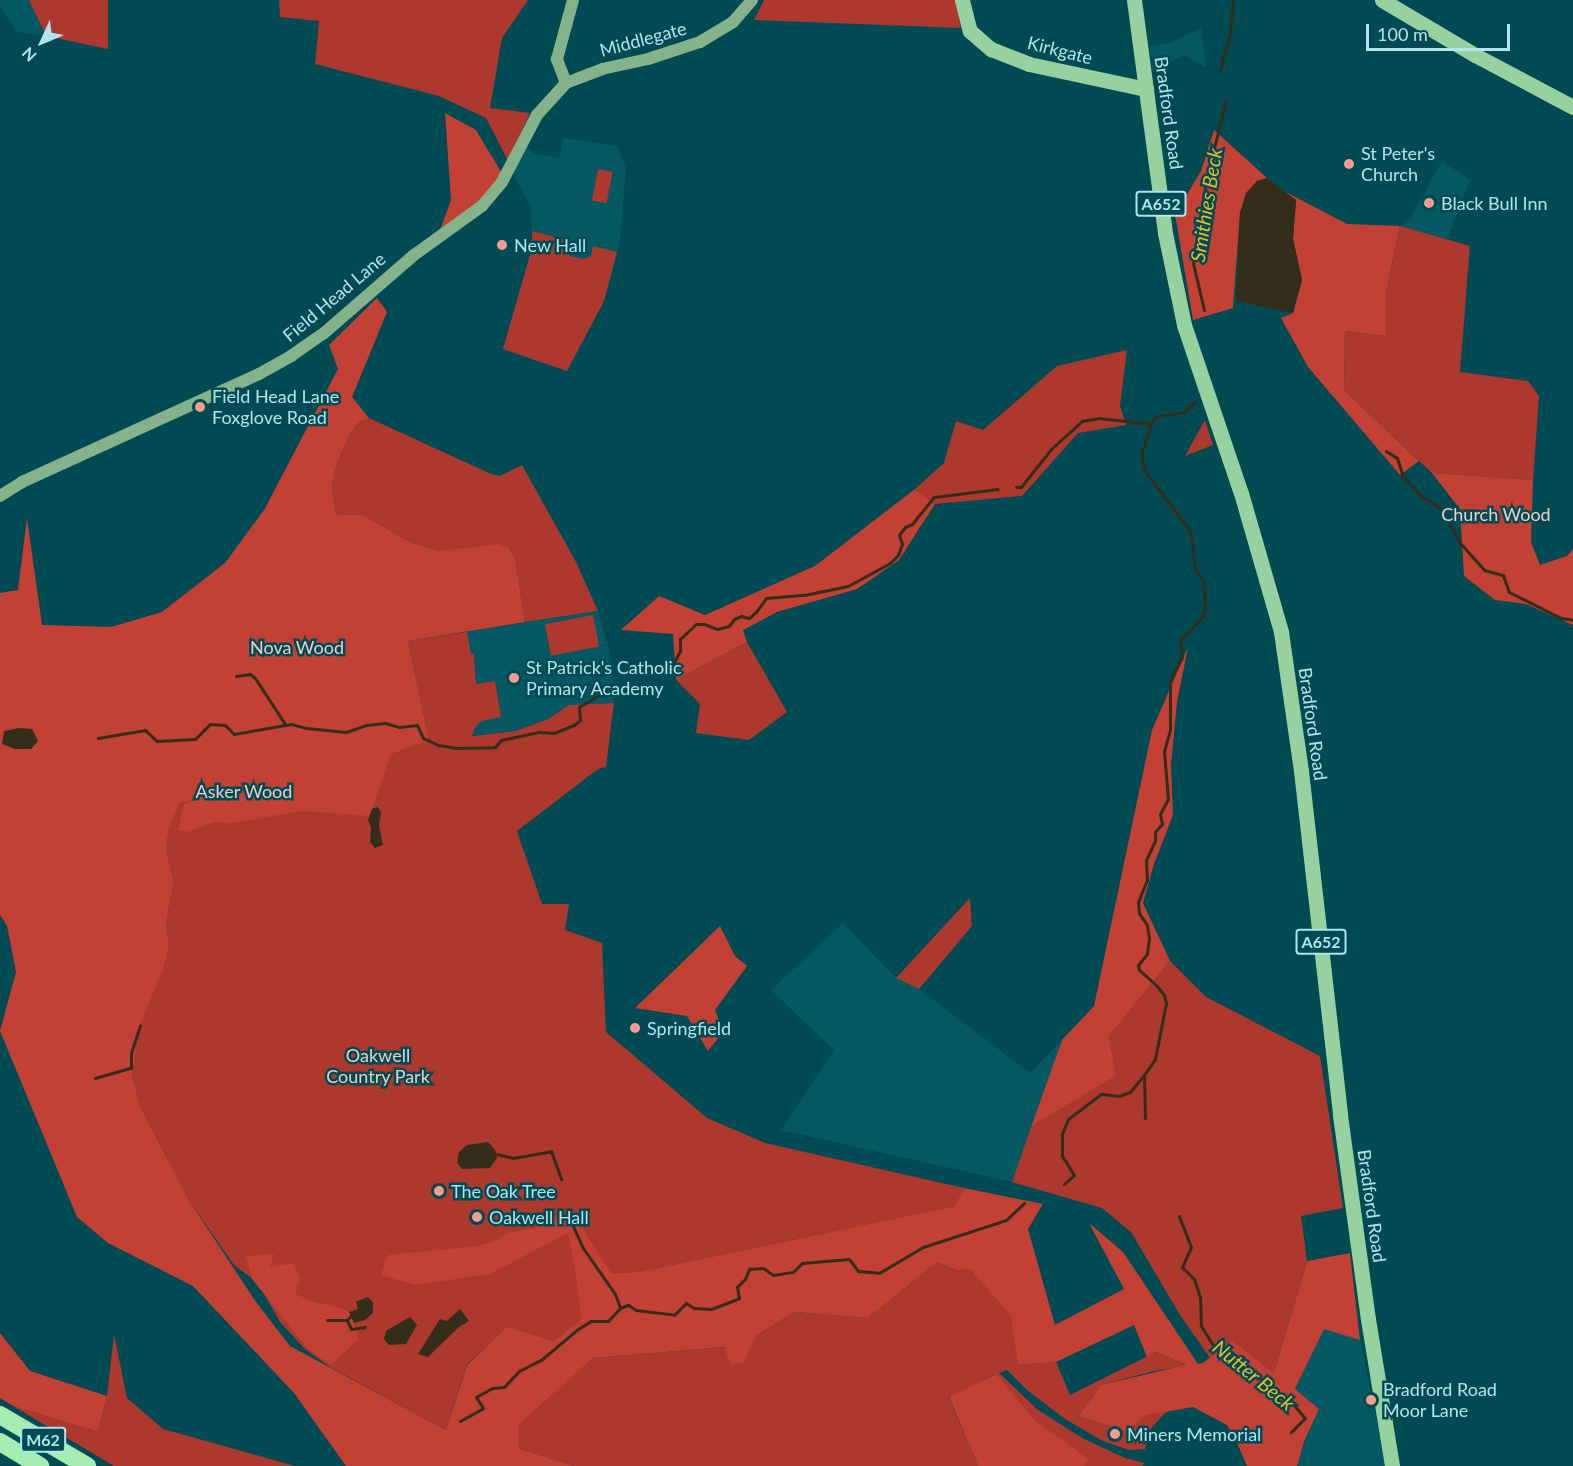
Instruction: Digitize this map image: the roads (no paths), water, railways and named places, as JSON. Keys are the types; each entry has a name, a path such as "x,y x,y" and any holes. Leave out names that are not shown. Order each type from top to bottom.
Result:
{"highway":[{"name":"M62","path":"0,1414 87,1466"},
{"name":"M62","path":"0,1442 40,1466"}],"main road":[{"path":"566,83 557,59 573,0"},
{"name":"Middlegate","path":"566,83 602,69 648,59 700,42 733,22 752,0"},
{"name":"Kirkgate","path":"962,0 966,20 972,34 991,49 1029,64 1146,88"},
{"name":"Bradford Road","path":"1134,0 1165,233 1184,325 1241,493 1281,632 1302,782 1340,1115 1368,1319 1392,1466"},
{"path":"1382,0 1475,55 1573,107"},
{"name":"Field Head Lane","path":"0,496 22,482 259,374 323,334 414,255 482,206 502,182 537,114 566,83"}],"waterway":[{"name":"Smithies Beck","path":"1220,70 1230,33 1233,0"},
{"name":"Smithies Beck","path":"1204,310 1193,263 1207,176 1226,100"},
{"path":"1064,1184 1074,1175 1062,1156 1062,1134 1068,1119 1101,1094 1119,1096 1130,1092 1155,1059 1166,1003 1164,995 1157,986 1139,970 1138,965 1147,954 1149,938 1147,925 1139,913 1138,902 1147,880 1146,860 1155,841 1155,832 1162,824 1160,814 1168,799 1164,751 1170,730 1170,680 1182,657 1180,640 1203,616 1205,608 1203,580 1195,570 1190,531 1145,471 1141,455 1152,422 1156,417 1184,412 1195,402"},
{"path":"1016,487 1021,487 1051,449 1082,421 1099,418 1151,424"},
{"path":"1386,451 1397,458 1403,476 1421,497 1436,504 1445,515 1460,543 1484,570 1503,575 1509,592 1561,618 1573,620"},
{"path":"650,667 669,667 673,664 680,651 680,639 696,624 704,624 717,629 729,626 734,619 741,616 749,618 766,598 804,595 848,586 890,563 898,555 902,544 899,535 905,527 912,524 934,497 998,489"},
{"path":"236,676 250,674 255,678 285,724"},
{"path":"98,738 145,730 157,741 195,739 210,724 225,725 234,734 291,724 346,732 366,725 385,723 399,727 417,725 423,738 438,745 456,748 495,747 501,740 539,732 554,733 574,725 580,720 579,707 602,693"},
{"path":"95,1078 131,1068 131,1053 140,1025"},
{"name":"Nutter Beck","path":"1144,1075 1145,1118"},
{"path":"497,1154 513,1158 551,1151 561,1179"},
{"path":"460,1421 483,1408 476,1397 492,1388 504,1387 519,1371 541,1360 578,1329 591,1321 608,1321 620,1308 628,1305 636,1310 674,1315 686,1303 694,1308 711,1309 739,1298 737,1287 745,1279 749,1269 763,1268 773,1275 793,1272 802,1263 849,1259 858,1271 879,1273 923,1247 1006,1220 1024,1203"},
{"name":"Nutter Beck","path":"1179,1216 1191,1247 1182,1267 1194,1279 1200,1297 1201,1326 1214,1347 1229,1355 1246,1371 1259,1377 1271,1390 1288,1398 1305,1418 1291,1432"},
{"path":"573,1226 583,1248 615,1294 620,1308"},
{"path":"327,1320 347,1320 351,1316"},
{"path":"347,1320 351,1329 365,1327"}],"place":[{"name":"St Peter's Church","path":"1349,164"},
{"name":"Black Bull Inn","path":"1429,203"},
{"name":"New Hall","path":"502,245"},
{"name":"Field Head Lane Foxglove Road","path":"200,407"},
{"name":"St Patrick's Catholic Primary Academy","path":"514,678"},
{"name":"Springfield","path":"635,1028"},
{"name":"The Oak Tree","path":"439,1191"},
{"name":"Oakwell Hall","path":"477,1217"},
{"name":"Bradford Road Moor Lane","path":"1371,1400"},
{"name":"Miners Memorial","path":"1115,1434"}],"park label":[{"name":"Church Wood","path":"1496,514"},
{"name":"Nova Wood","path":"297,647"},
{"name":"Asker Wood","path":"244,791"},
{"name":"Oakwell Country Park","path":"378,1066"}]}
